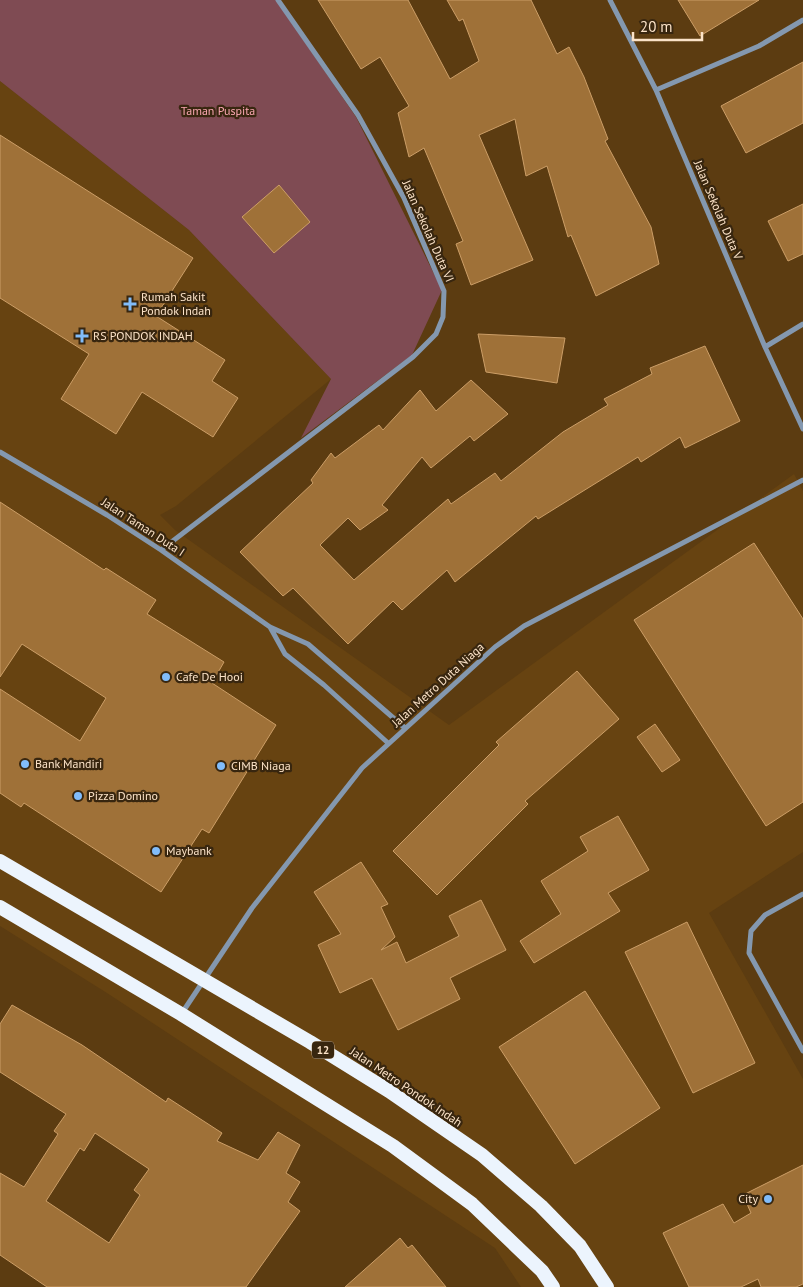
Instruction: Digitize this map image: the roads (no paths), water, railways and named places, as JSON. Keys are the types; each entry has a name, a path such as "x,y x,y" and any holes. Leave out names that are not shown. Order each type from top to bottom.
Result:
{"highway":[{"name":"Jalan Metro Pondok Indah","path":"0,861 318,1047 389,1091 482,1155 541,1206 580,1246 607,1287"},
{"path":"0,907 181,1014 393,1146 439,1178 510,1239 542,1271 553,1287"}],"street":[{"name":"Jalan Sekolah Duta VI","path":"161,550 413,357 436,334 443,317 444,290 404,198 358,115 278,0"},
{"name":"Jalan Sekolah Duta V","path":"610,0 656,90 765,347 803,429"},
{"path":"656,90 759,46 803,20"},
{"path":"765,347 803,324"},
{"name":"Jalan Taman Duta I","path":"0,452 107,515 161,550 270,627 308,644 404,728"},
{"name":"Jalan Metro Duta Niaga","path":"181,1014 252,908 338,796 362,768 388,743 495,647 524,626 803,480"},
{"name":"Jalan Taman Duta I","path":"270,627 285,654 324,684 388,743"},
{"path":"803,894 765,915 750,932 749,953 803,1051"}],"place":[{"name":"Rumah Sakit Pondok Indah","path":"130,304"},
{"name":"RS PONDOK INDAH","path":"82,336"},
{"name":"Cafe De Hooi","path":"166,677"},
{"name":"Bank Mandiri","path":"25,764"},
{"name":"CIMB Niaga","path":"221,766"},
{"name":"Pizza Domino","path":"78,796"},
{"name":"Maybank","path":"156,851"},
{"name":"City","path":"768,1199"}],"park label":[{"name":"Taman Puspita","path":"218,111"}]}
